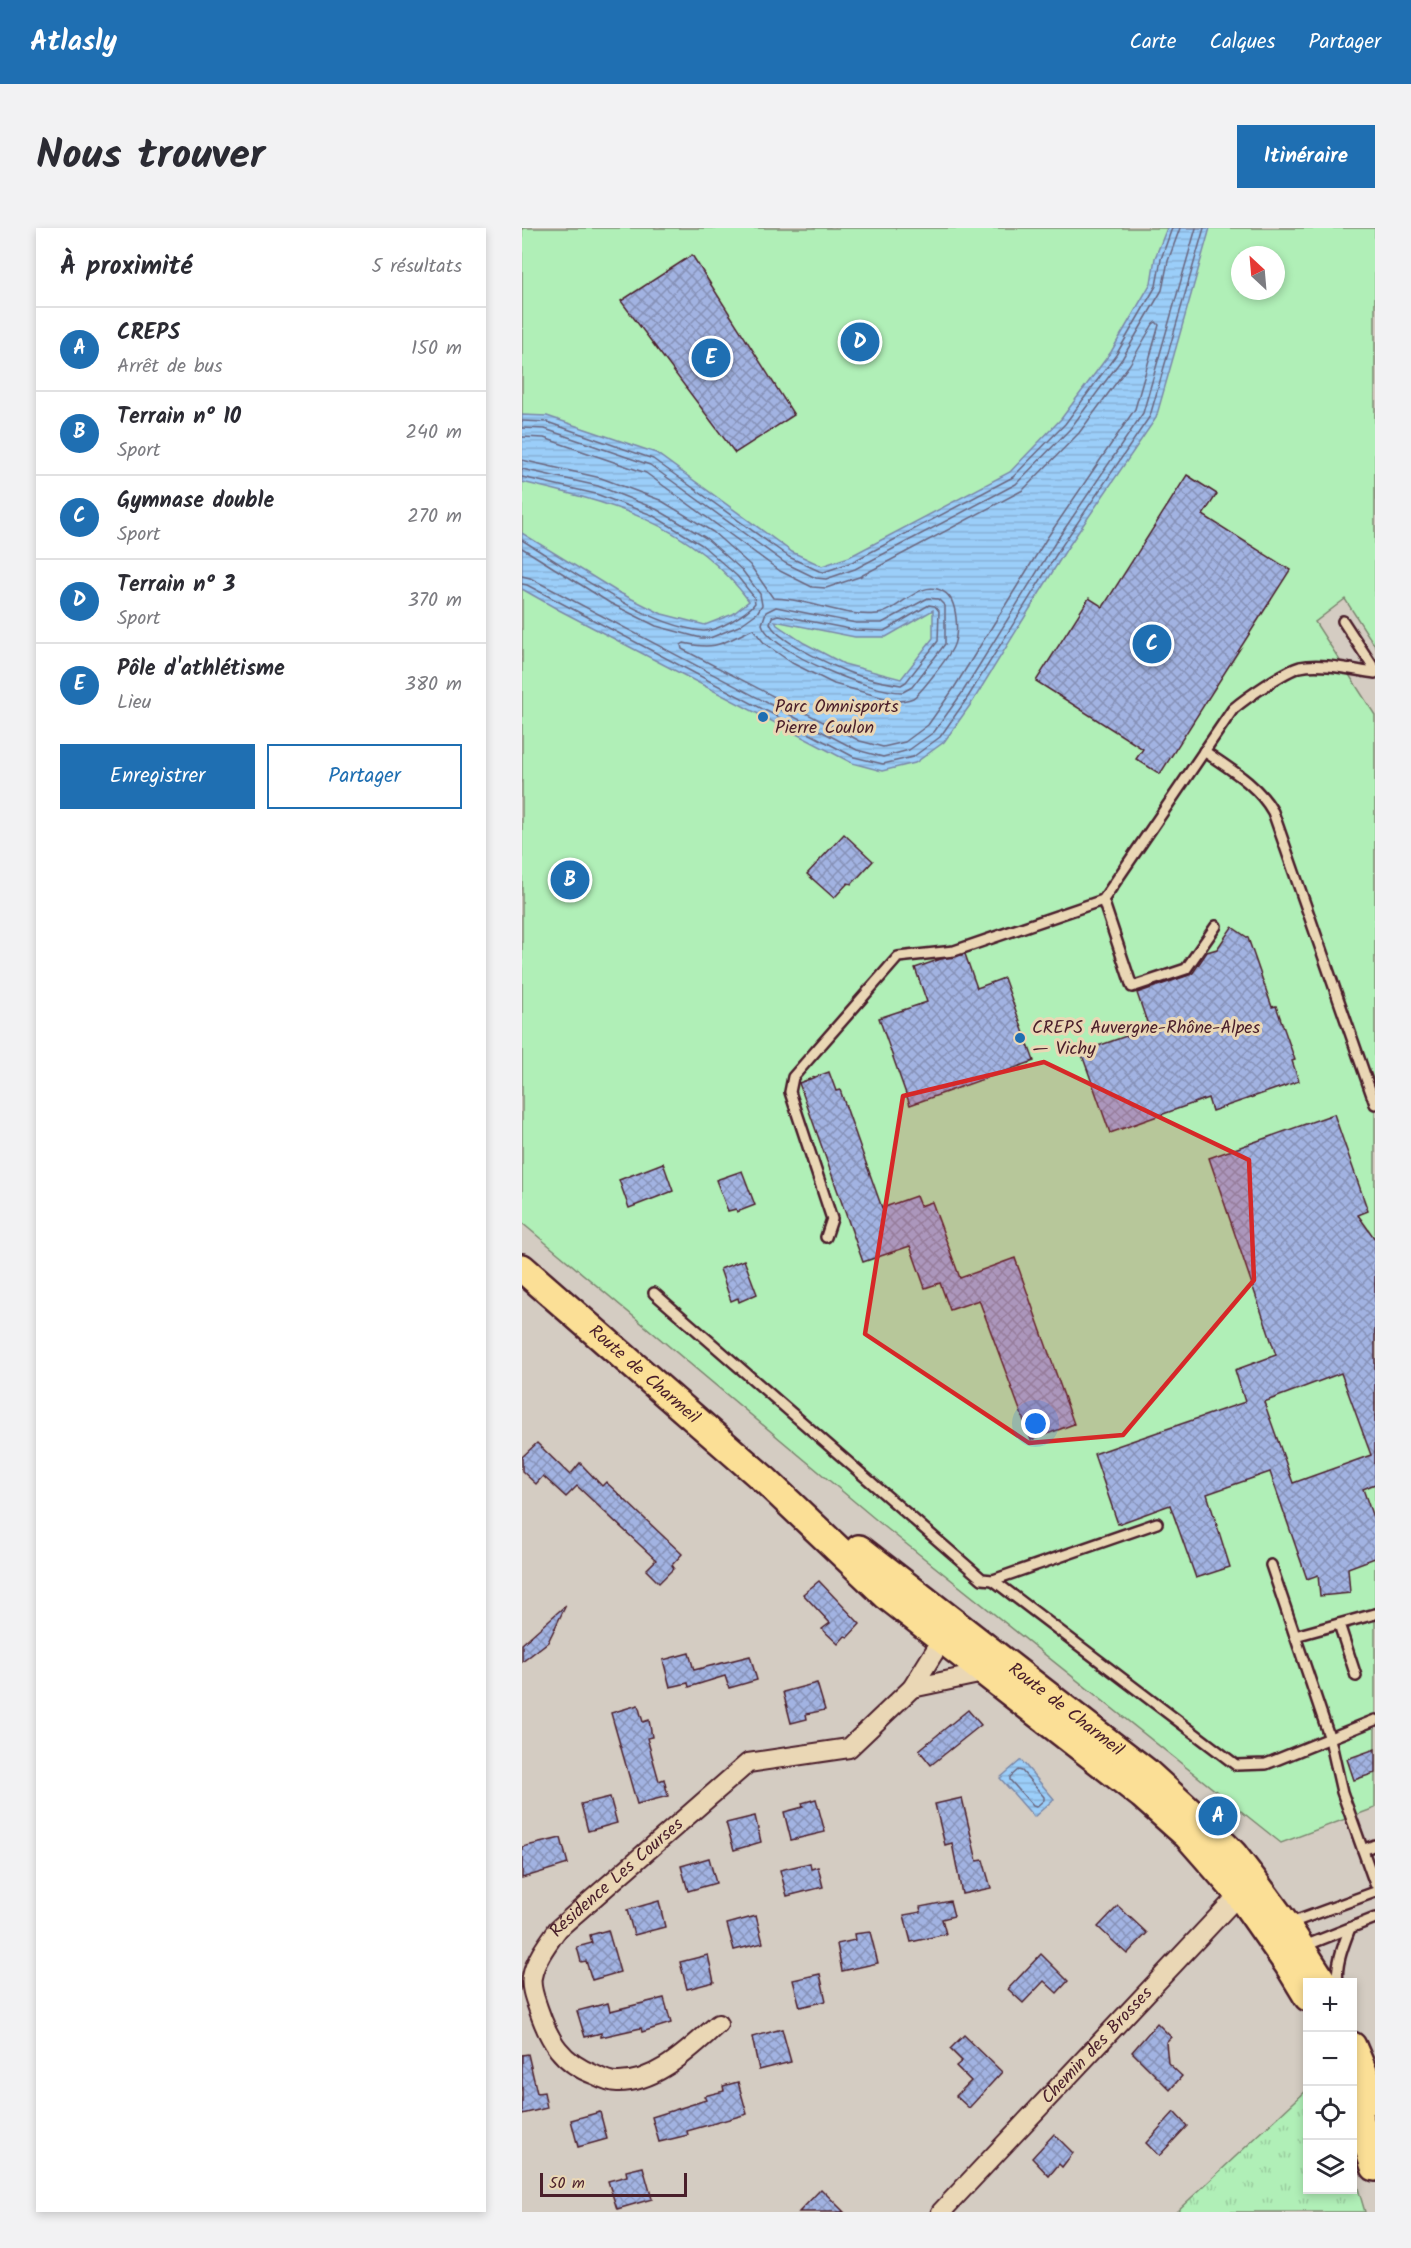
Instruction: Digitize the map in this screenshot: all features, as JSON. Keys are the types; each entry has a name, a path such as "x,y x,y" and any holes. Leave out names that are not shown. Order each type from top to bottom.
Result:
{"main road":[{"name":"Route de Charmeil","path":"522,1268 766,1481 886,1595 1038,1689 1146,1772 1233,1854 1246,1887 1290,1945 1303,1983"},
{"name":"Route de Charmeil","path":"954,1635 979,1668 1149,1802 1246,1887 1290,1945 1319,1978"},
{"path":"1357,2056 1375,2100"},
{"path":"1357,2110 1375,2167"}],"street":[{"name":"Résidence Les Courses","path":"718,2024 670,2065 639,2079 616,2082 580,2070 558,2050 546,2031 534,1993 532,1978 544,1949 558,1929 748,1763 849,1748 912,1688 954,1635"},
{"path":"912,1688 974,1675 979,1668"},
{"name":"Chemin des Brosses","path":"941,2212 1246,1887"}],"lane":[{"path":"1343,621 1375,672"},
{"path":"826,1237 832,1220 790,1092 793,1077 898,957 954,951 1102,900 1233,709 1251,695 1299,667 1317,665 1375,672"},
{"path":"1204,751 1255,787 1266,799 1273,813 1375,1104"},
{"path":"1102,900 1132,987 1186,969 1216,926"},
{"path":"654,1293 982,1579 993,1580 1157,1523"},
{"path":"1271,1566 1330,1739 1342,1791 1375,1884"},
{"path":"993,1580 1236,1765 1266,1764 1375,1720"},
{"path":"1295,1636 1375,1614"},
{"path":"1339,1624 1356,1676"},
{"path":"1363,1850 1375,1845"},
{"path":"1290,1945 1353,1900 1375,1892"},
{"path":"1290,1945 1350,1928 1375,1918"},
{"path":"1337,1978 1343,1947 1350,1928"}],"highlighted area":[{"path":"1044,1062 1249,1160 1254,1280 1123,1435 1029,1443 865,1334 903,1096"}],"green space":[{"path":"522,228 1375,228 1375,646 1345,599 1315,622 1375,715 1375,1808 1281,1843 880,1523 522,1223"},
{"path":"1303,2094 1303,2194 1357,2194 1357,2185 1365,2212 1176,2212"}],"water":[{"path":"1167,228 1210,228 1156,418 1066,550 973,701 944,742 915,763 882,771 852,763 522,589 522,533 616,591 662,614 705,625 733,614 749,601 726,574 702,552 648,520 587,498 522,482 522,415 547,416 656,453 792,552 822,566 849,557 1010,472 1061,419 1111,352 1151,283 1155,258","holes":["933,610 933,638 901,679 844,664 804,643 777,625 775,621 855,637 886,637"]},
{"path":"1021,1760 1054,1799 1034,1817 1000,1778"}],"building":[{"path":"692,255 794,415 735,453 621,301"},
{"path":"1187,475 1217,494 1203,515 1290,570 1160,774 1136,759 1143,749 1036,681 1089,598 1103,607"},
{"path":"844,834 873,861 852,884 848,883 834,898 807,874"},
{"path":"1232,927 1248,938 1272,1007 1276,1006 1295,1060 1292,1061 1299,1081 1212,1111 1208,1098 1110,1133 1081,1052 1149,1028 1137,993 1192,974 1207,952 1217,949"},
{"path":"965,954 977,988 1004,978 1034,1061 910,1105 879,1018 927,1002 915,968"},
{"path":"829,1072 836,1091 840,1090 882,1208 916,1196 920,1206 932,1202 960,1278 1015,1258 1074,1424 1031,1440 979,1300 950,1310 940,1283 925,1288 910,1246 863,1262 799,1083"},
{"path":"1334,1114 1368,1211 1358,1215 1375,1239 1375,1484 1363,1489 1375,1523 1375,1558 1348,1568 1350,1593 1320,1596 1318,1575 1307,1579 1270,1472 1207,1494 1230,1567 1196,1578 1170,1505 1118,1524 1094,1454 1245,1402 1235,1370 1276,1355 1209,1158","holes":["1341,1373 1371,1455 1293,1483 1264,1402"]},
{"path":"663,1163 673,1191 629,1208 619,1180"},
{"path":"742,1171 755,1205 737,1212 736,1209 728,1211 716,1180"},
{"path":"744,1260 757,1294 739,1302 738,1298 731,1301 720,1269"},
{"path":"537,1443 570,1475 580,1463 602,1486 606,1482 682,1554 672,1565 674,1568 659,1583 646,1570 656,1560 577,1486 566,1497 543,1476 536,1484 522,1471 522,1457"},
{"path":"819,1581 860,1624 838,1644 822,1629 830,1623 803,1594"},
{"path":"566,1605 548,1642 522,1662 522,1644"},
{"path":"689,1653 694,1670 750,1656 757,1680 729,1688 725,1676 689,1687 688,1683 670,1687 663,1660"},
{"path":"817,1683 825,1710 806,1714 807,1719 791,1723 783,1692"},
{"path":"638,1705 643,1722 649,1720 652,1737 647,1738 659,1781 664,1779 668,1796 637,1804 611,1713"},
{"path":"968,1710 981,1725 931,1765 919,1750"},
{"path":"1375,1749 1375,1773 1354,1780 1347,1759"},
{"path":"610,1797 617,1823 588,1831 581,1804"},
{"path":"962,1798 977,1861 983,1860 991,1888 962,1894 952,1843 945,1845 935,1804"},
{"path":"816,1799 825,1832 791,1840 784,1812 803,1807 802,1803"},
{"path":"755,1816 761,1842 734,1850 726,1823"},
{"path":"561,1838 568,1864 522,1878 522,1847"},
{"path":"709,1858 716,1883 688,1891 681,1866"},
{"path":"810,1863 811,1869 818,1867 823,1887 787,1896 780,1870"},
{"path":"659,1901 665,1927 634,1935 627,1910"},
{"path":"950,1901 954,1916 942,1919 946,1934 911,1942 904,1915 921,1912 920,1907"},
{"path":"1118,1906 1147,1933 1127,1954 1098,1927"},
{"path":"756,1916 763,1943 734,1950 727,1924"},
{"path":"608,1930 620,1972 592,1980 586,1961 581,1962 577,1947 592,1943 590,1935"},
{"path":"870,1932 878,1963 842,1971 837,1944 855,1940 854,1934"},
{"path":"1041,1954 1068,1981 1057,1993 1044,1981 1023,2003 1008,1989"},
{"path":"708,1955 714,1982 687,1989 680,1962"},
{"path":"820,1974 826,2001 800,2007 793,1980"},
{"path":"664,1998 671,2023 642,2032 641,2028 601,2037 601,2033 585,2037 577,2011 608,2003 610,2011"},
{"path":"1157,2023 1171,2037 1166,2042 1168,2063 1182,2076 1170,2090 1132,2052"},
{"path":"782,2029 791,2062 759,2070 752,2037"},
{"path":"964,2035 1002,2072 969,2108 956,2096 971,2081 956,2066 962,2061 950,2049"},
{"path":"528,2054 537,2093 544,2092 547,2108 522,2114 522,2055"},
{"path":"738,2082 747,2114 687,2131 688,2135 659,2142 652,2117 706,2100 704,2096 724,2091 723,2086"},
{"path":"600,2112 607,2139 578,2147 571,2120"},
{"path":"1174,2112 1187,2126 1159,2156 1146,2143"},
{"path":"1054,2134 1073,2153 1062,2167 1059,2164 1049,2176 1032,2158"},
{"path":"643,2167 652,2199 617,2209 608,2181 627,2176 626,2171"},
{"path":"821,2189 844,2212 799,2212"}],"place":[{"name":"Terrain n° 3","path":"860,342"},
{"name":"Pôle d'athlétisme","path":"711,358"},
{"name":"Gymnase double","path":"1152,644"},
{"name":"Parc Omnisports Pierre Coulon","path":"763,717"},
{"name":"Terrain n° 10","path":"570,880"},
{"name":"CREPS Auvergne-Rhône-Alpes — Vichy","path":"1020,1038"},
{"name":"CREPS","path":"1218,1816"}]}
